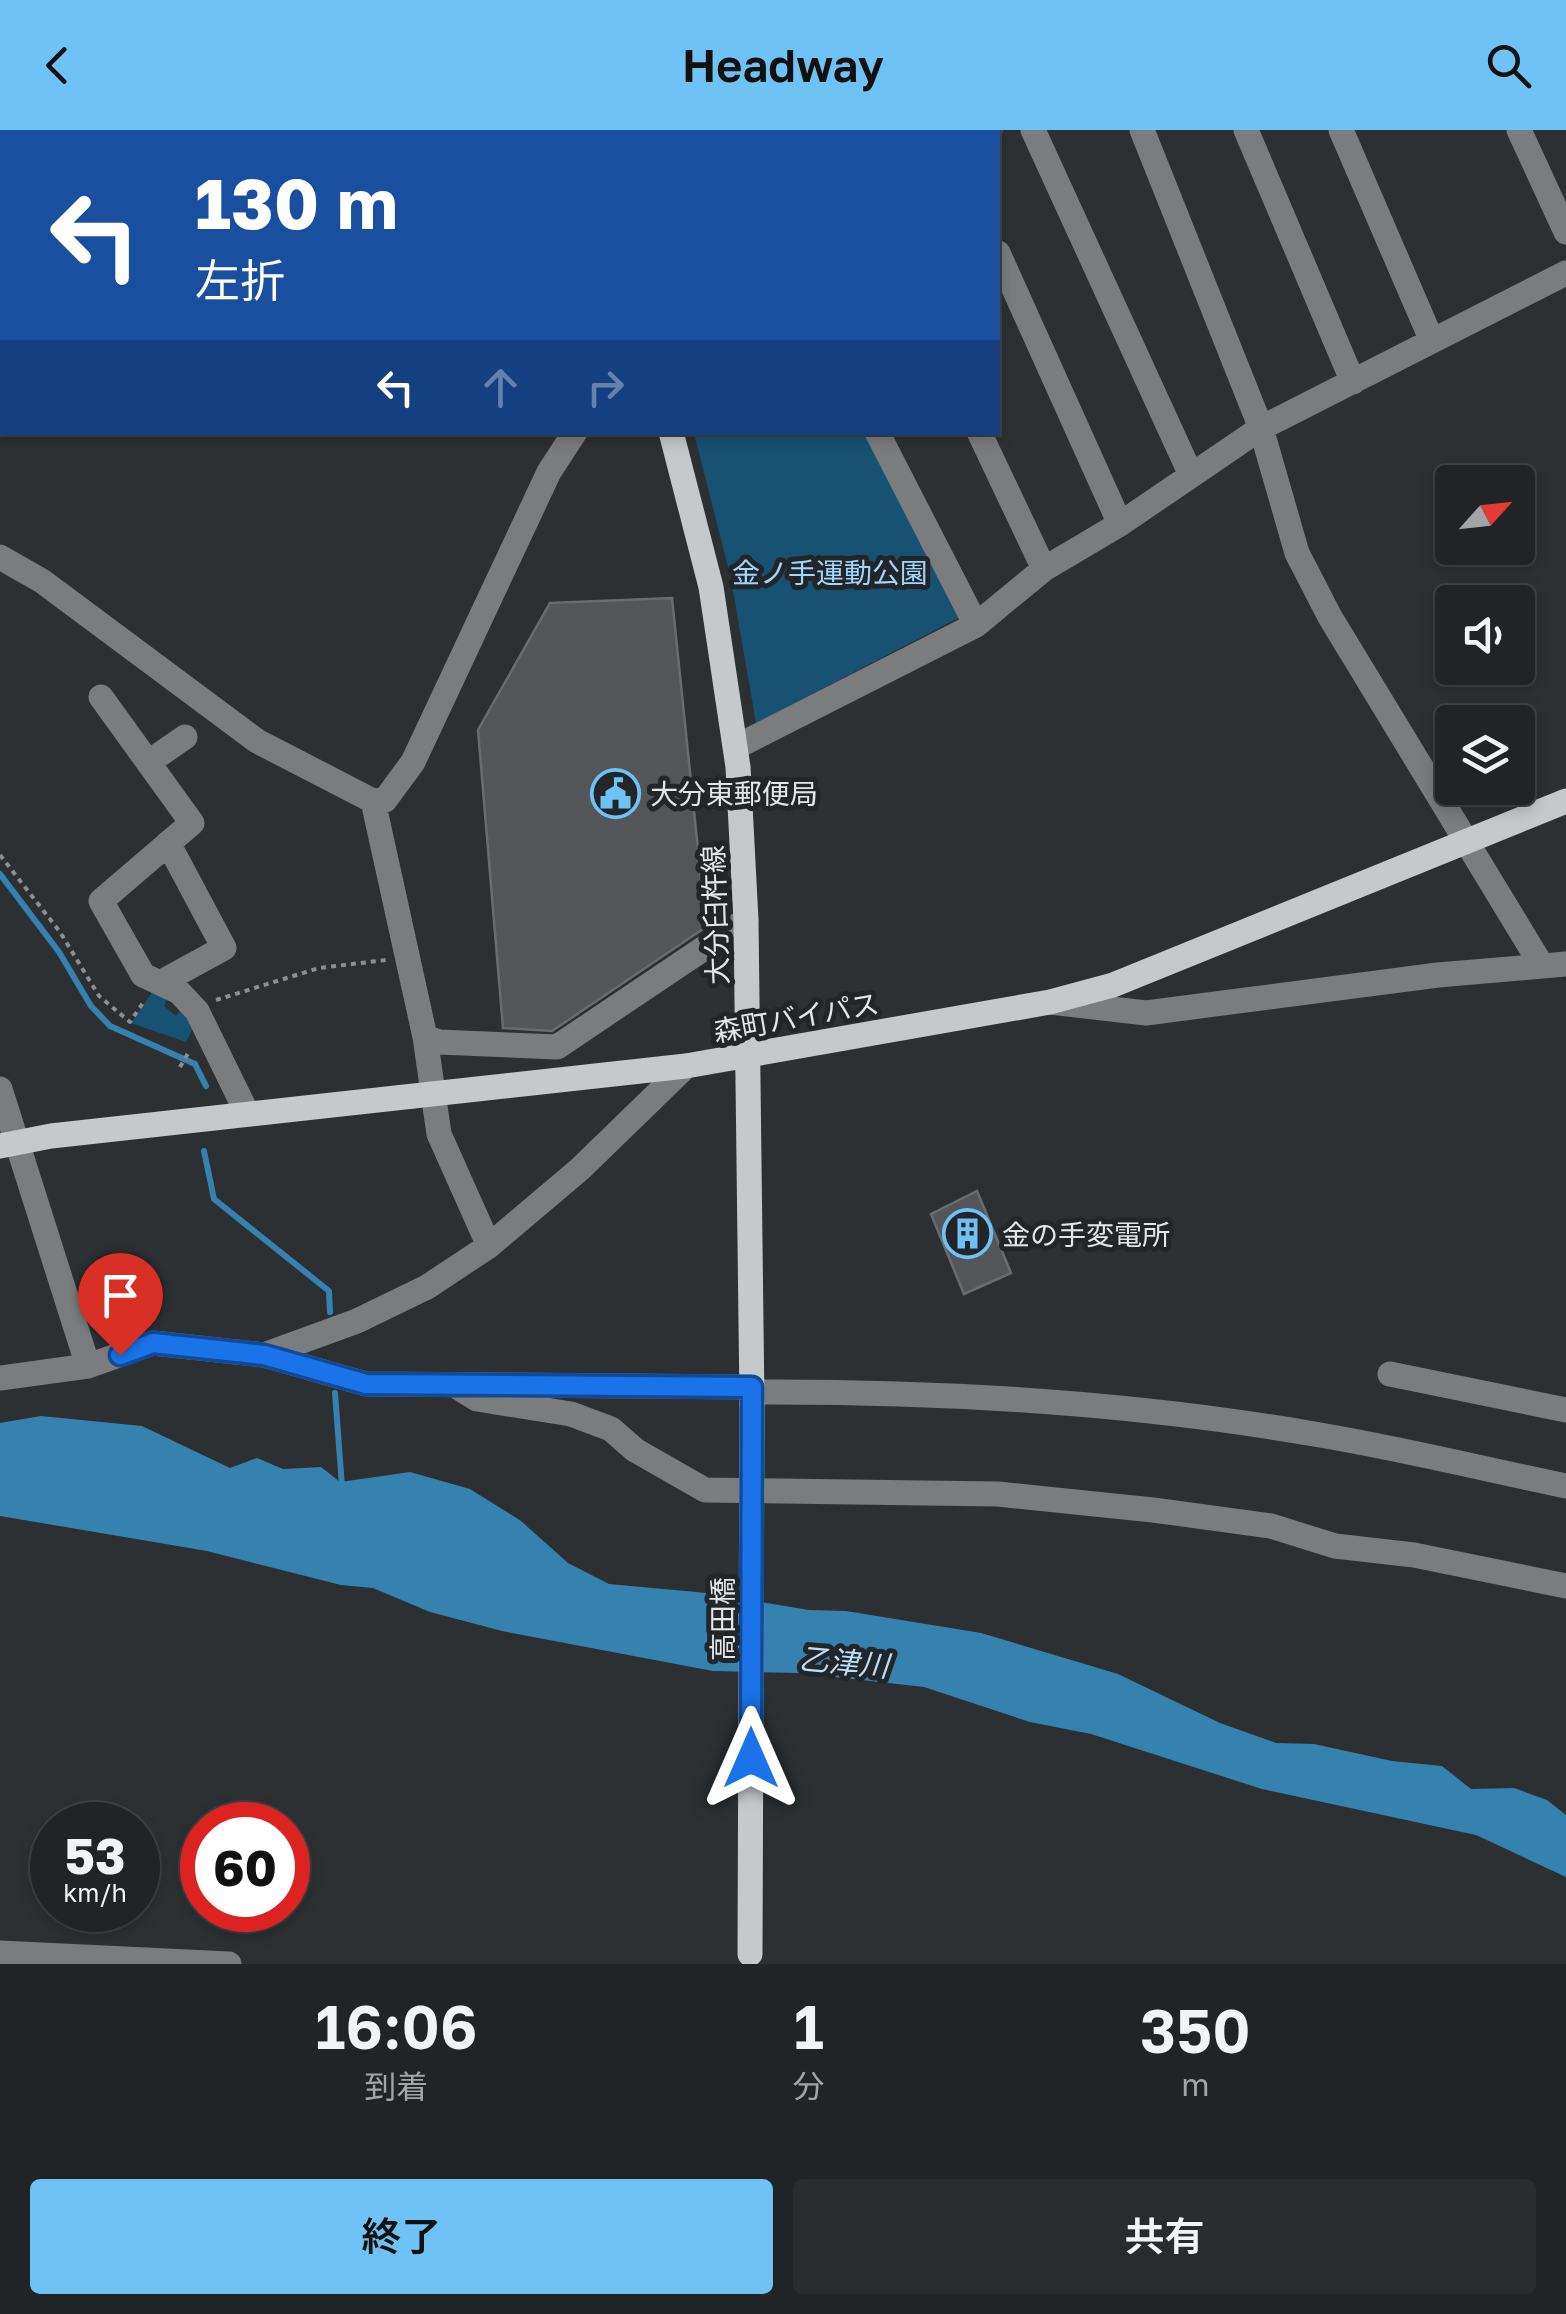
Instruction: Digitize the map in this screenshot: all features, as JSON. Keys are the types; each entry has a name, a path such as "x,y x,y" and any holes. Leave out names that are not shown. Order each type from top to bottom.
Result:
{"main road":[{"name":"大分臼杵線","path":"673,435 711,586 736,748 746,920 752,1394"},
{"name":"森町バイパス","path":"10,1144 247,1113 686,1066 1050,1002 1113,985 1566,801"},
{"name":"高田橋","path":"750,1959 752,1394"}],"street":[{"path":"1033,130 1192,476"},
{"path":"1050,1002 1146,1013 1554,965 1470,840 1330,616 1297,553 1261,428 1142,130"},
{"path":"1246,130 1354,382"},
{"path":"1341,130 1432,341"},
{"path":"1519,130 1566,232"},
{"path":"1000,257 1120,524"},
{"path":"736,748 976,625 1044,569 1120,524 1261,428 1566,273"},
{"path":"0,557 73,602 258,742 373,801 386,800 412,762 548,472 573,435"},
{"path":"879,435 976,625"},
{"path":"980,435 1044,569"},
{"path":"101,697 192,823 101,901 143,975 179,992 196,1011 247,1113"},
{"path":"149,762 185,737"},
{"path":"373,801 425,1037 440,1134 489,1246"},
{"path":"160,984 224,948 168,843"},
{"path":"425,1037 557,1047 746,920"},
{"path":"264,1355 357,1321 427,1288 489,1246 580,1169 686,1066"},
{"path":"0,1089 10,1144 88,1366"},
{"path":"0,1378 88,1366 153,1343 264,1355 366,1384 752,1394 928,1393 1128,1408 1321,1435 1566,1486"},
{"path":"1390,1374 1566,1410"},
{"path":"456,1386 476,1399 571,1414 610,1429 635,1450 705,1490 998,1494 1153,1510 1271,1526 1335,1546 1414,1555 1566,1586"},
{"path":"0,1952 228,1964"}],"path":[{"path":"0,855 60,932 99,996 121,1017 130,1022 160,984"},
{"path":"206,1009 212,1001 318,968 407,957"},
{"path":"180,1067 193,1044"}],"green space":[{"name":"金ノ手運動公園","path":"695,435 872,435 964,615 756,723 731,579"},
{"path":"153,991 167,999 164,1006 176,1016 182,1008 194,1026 186,1042 131,1023"}],"water":[{"name":"乙津川","path":"41,1416 142,1426 230,1468 257,1458 283,1469 321,1467 340,1482 410,1472 470,1489 521,1521 568,1563 609,1584 707,1593 809,1610 846,1611 981,1633 1118,1674 1220,1723 1276,1743 1314,1744 1392,1761 1442,1766 1471,1789 1514,1788 1547,1800 1566,1815 1566,1877 1476,1835 1262,1789 1091,1734 1030,1722 924,1687 799,1673 713,1671 502,1631 430,1612 373,1588 341,1585 207,1551 0,1516 0,1423"}],"building":[{"path":"672,598 706,927 552,1031 503,1028 478,730 550,603"},
{"name":"金の手変電所","path":"977,1191 1011,1273 964,1294 931,1214"}],"waterway":[{"path":"0,874 59,952 91,1006 110,1026 195,1064 206,1086"},
{"path":"204,1151 214,1199 329,1291 330,1312"},
{"path":"335,1393 342,1486"}],"place":[{"name":"大分東郵便局","path":"615,793"},
{"name":"金の手変電所","path":"967,1234"}],"route":[{"path":"120,1355 153,1343 264,1355 366,1384 752,1387 751,1758"}]}
